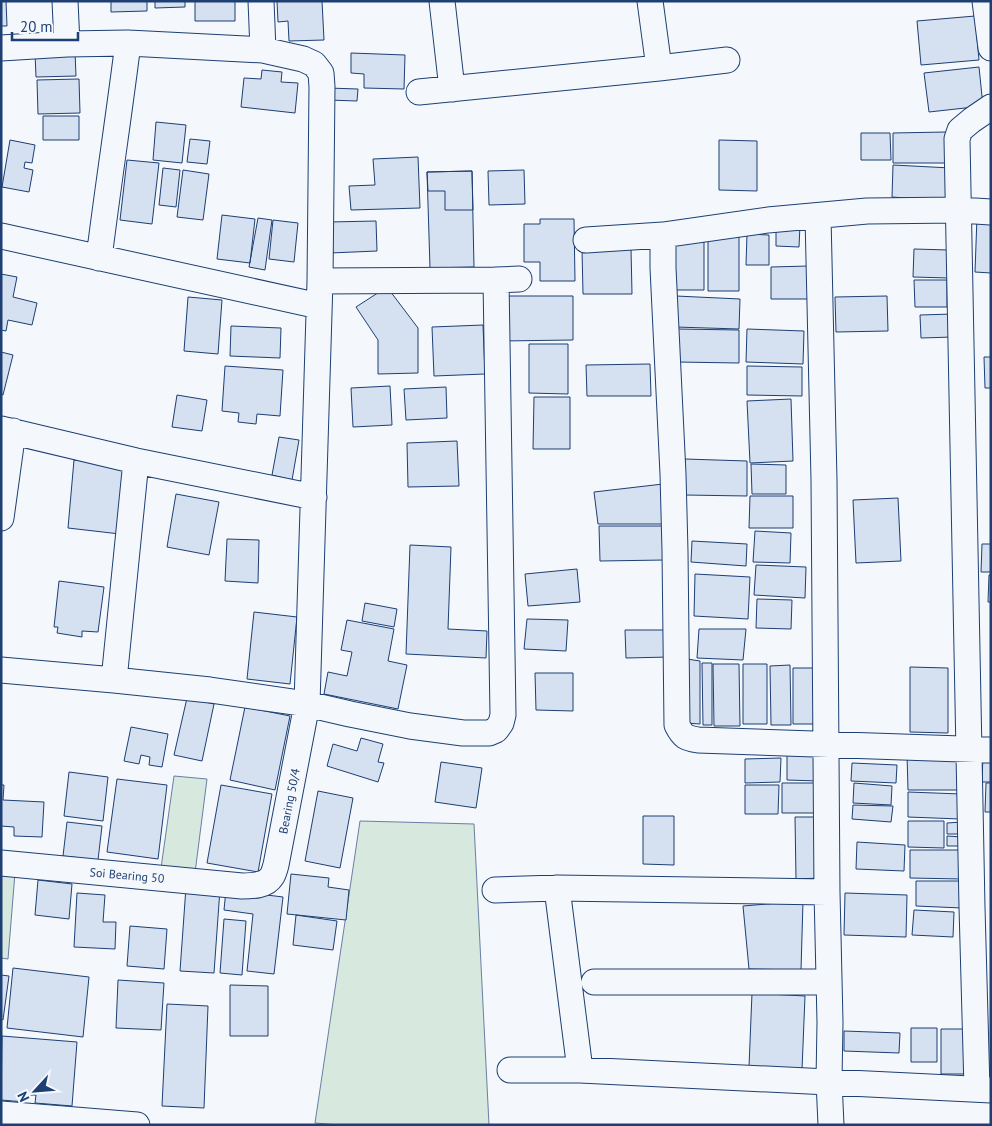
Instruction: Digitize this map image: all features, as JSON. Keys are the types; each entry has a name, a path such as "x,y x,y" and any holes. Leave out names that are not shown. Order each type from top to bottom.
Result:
{"street":[{"path":"65,1 67,44"},
{"path":"1,48 128,43 262,50 261,1"},
{"path":"442,1 452,89"},
{"path":"650,1 659,68"},
{"path":"985,1 991,48"},
{"path":"99,258 128,43"},
{"name":"Bearing 50/4","path":"253,886 264,883 271,878 276,865 307,704 320,280 322,97 321,73 314,64 303,59 262,50"},
{"path":"419,92 727,60"},
{"path":"510,1070 580,1070 984,1090 980,749 957,139 960,130 991,107"},
{"path":"586,240 663,235 768,220 867,211 959,210 991,212"},
{"path":"818,216 824,480 829,1081 831,1125"},
{"path":"663,235 674,503 677,725 681,733 687,738 698,740 980,749"},
{"path":"1,236 319,306"},
{"path":"1,670 210,690 307,704 410,726 462,732 489,733 496,730 501,723 503,715 508,280 320,280"},
{"path":"1,518 7,430 136,461 314,497"},
{"path":"114,680 136,461"},
{"name":"Soi Bearing 50","path":"1,863 253,886"},
{"path":"495,890 557,888 828,892"},
{"path":"557,888 580,1070"},
{"path":"594,982 829,982"},
{"path":"1,1114 137,1125"}],"shaded area":[{"path":"174,776 207,779 195,873 161,868"},
{"path":"360,821 474,824 489,1125 339,1125 315,1123"},
{"path":"1,872 15,873 8,959 1,958"}],"building":[{"path":"1,1 6,1 7,26 1,26"},
{"path":"111,1 147,1 147,11 111,12"},
{"path":"155,1 185,1 185,7 155,8"},
{"path":"195,1 235,1 235,21 195,21"},
{"path":"277,1 322,1 324,40 289,41 288,21 278,22"},
{"path":"975,16 979,60 921,65 917,21"},
{"path":"75,52 76,76 36,77 35,53"},
{"path":"351,53 405,55 404,89 364,88 364,74 351,73"},
{"path":"979,67 983,106 929,112 924,73"},
{"path":"262,70 282,72 281,82 298,83 295,113 241,107 244,78 261,79"},
{"path":"79,79 80,113 38,114 37,80"},
{"path":"328,88 358,89 357,101 328,100"},
{"path":"43,116 79,116 79,140 43,140"},
{"path":"156,122 186,125 182,163 153,160"},
{"path":"946,132 947,163 893,163 893,133"},
{"path":"861,133 890,133 891,160 861,160"},
{"path":"190,139 210,141 207,164 187,162"},
{"path":"10,140 35,145 32,163 25,162 24,168 33,170 29,192 2,187"},
{"path":"719,140 757,141 757,191 719,190"},
{"path":"418,157 420,208 351,210 349,186 375,185 373,159"},
{"path":"127,160 159,163 152,224 120,220"},
{"path":"893,165 951,168 949,201 892,197"},
{"path":"163,168 180,170 176,207 159,205"},
{"path":"183,170 209,174 203,220 177,217"},
{"path":"524,170 525,204 489,205 488,171"},
{"path":"472,171 473,210 445,210 445,191 428,191 427,172"},
{"path":"472,171 474,267 430,268 427,172"},
{"path":"222,215 255,219 250,263 217,259"},
{"path":"977,217 991,218 991,273 975,272"},
{"path":"258,218 272,220 265,270 249,267"},
{"path":"540,219 574,219 575,281 540,281 540,262 524,262 524,224 540,224"},
{"path":"273,220 298,223 294,262 269,259"},
{"path":"376,221 377,251 330,253 329,222"},
{"path":"776,224 800,225 799,247 776,246"},
{"path":"708,233 739,233 739,291 708,291"},
{"path":"747,234 769,235 769,265 746,265"},
{"path":"675,236 704,236 704,290 675,290"},
{"path":"631,248 632,294 583,294 582,249"},
{"path":"914,249 949,250 949,278 913,277"},
{"path":"809,266 809,299 771,299 771,267"},
{"path":"1,274 17,277 13,297 37,303 32,325 8,320 6,331 1,330"},
{"path":"914,280 947,280 947,307 915,307"},
{"path":"387,287 418,328 418,373 378,374 378,340 356,307"},
{"path":"501,296 573,296 573,340 502,341"},
{"path":"676,296 740,299 739,329 675,327"},
{"path":"887,296 888,331 836,332 835,297"},
{"path":"188,297 222,300 218,354 184,351"},
{"path":"953,314 953,337 921,338 920,315"},
{"path":"483,325 485,374 434,376 432,327"},
{"path":"231,326 281,328 280,358 230,356"},
{"path":"678,329 739,330 739,363 677,362"},
{"path":"747,329 804,331 803,364 746,362"},
{"path":"529,344 568,344 568,394 529,393"},
{"path":"1,352 13,355 3,395 1,394"},
{"path":"984,357 991,357 991,388 985,388"},
{"path":"650,364 651,396 587,396 586,365"},
{"path":"225,366 283,370 280,416 257,414 256,424 238,422 239,413 222,411"},
{"path":"747,366 802,367 802,396 747,395"},
{"path":"390,386 392,425 353,427 351,388"},
{"path":"446,387 447,418 406,420 404,389"},
{"path":"177,395 207,400 202,431 172,427"},
{"path":"534,397 570,397 570,449 533,449"},
{"path":"791,399 793,461 750,463 747,401"},
{"path":"279,437 299,440 292,480 272,475"},
{"path":"457,441 459,486 408,487 407,443"},
{"path":"685,459 747,461 747,496 685,495"},
{"path":"74,460 127,465 120,534 68,528"},
{"path":"751,464 786,465 786,494 752,494"},
{"path":"663,484 666,524 598,524 594,492"},
{"path":"176,494 219,502 209,555 167,547"},
{"path":"750,496 793,496 793,528 749,528"},
{"path":"898,498 901,561 856,563 853,500"},
{"path":"599,526 665,526 665,560 600,561"},
{"path":"755,531 791,533 790,563 753,562"},
{"path":"227,539 259,540 258,583 225,581"},
{"path":"692,541 747,544 746,566 691,562"},
{"path":"982,544 991,544 991,572 981,572"},
{"path":"410,545 451,547 448,629 487,631 486,658 406,654"},
{"path":"756,565 806,567 805,598 754,595"},
{"path":"577,569 580,602 528,606 525,574"},
{"path":"695,574 750,577 748,619 694,616"},
{"path":"989,575 991,575 991,602 988,602"},
{"path":"59,581 104,587 98,632 82,631 82,637 57,633 58,627 54,627"},
{"path":"757,599 792,600 791,629 756,628"},
{"path":"365,603 397,609 394,627 362,621"},
{"path":"254,612 297,617 290,684 247,679"},
{"path":"527,619 568,620 566,651 524,649"},
{"path":"347,620 394,629 388,661 407,665 398,709 324,694 328,672 347,676 352,652 341,650"},
{"path":"699,629 746,629 743,660 697,658"},
{"path":"625,630 670,630 670,657 626,658"},
{"path":"687,659 700,661 700,724 686,723"},
{"path":"702,663 712,663 712,725 703,725"},
{"path":"713,664 739,664 740,726 714,726"},
{"path":"743,664 767,664 767,724 743,724"},
{"path":"790,665 791,725 771,725 770,666"},
{"path":"910,667 948,668 948,733 910,732"},
{"path":"793,668 819,668 819,724 793,724"},
{"path":"535,673 573,673 573,711 536,710"},
{"path":"187,698 214,704 202,761 174,755"},
{"path":"245,707 290,716 275,790 230,780"},
{"path":"131,727 168,734 162,767 149,765 150,757 141,755 139,764 124,761"},
{"path":"361,738 383,744 378,762 384,763 378,782 327,766 333,744 357,751"},
{"path":"787,748 819,748 819,781 787,780"},
{"path":"907,754 964,754 964,790 908,790"},
{"path":"983,754 991,754 991,782 982,782"},
{"path":"781,758 780,782 745,783 745,759"},
{"path":"441,762 482,768 476,808 435,802"},
{"path":"852,763 897,765 896,783 851,781"},
{"path":"69,772 108,777 103,821 64,816"},
{"path":"117,779 167,785 158,859 107,852"},
{"path":"782,783 815,783 815,813 782,813"},
{"path":"854,783 892,786 891,805 853,803"},
{"path":"986,783 991,783 991,812 985,812"},
{"path":"1,785 4,785 3,800 44,802 42,837 14,836 14,827 1,826"},
{"path":"221,785 272,794 258,872 207,863"},
{"path":"745,785 779,785 778,814 745,814"},
{"path":"318,791 353,798 340,868 305,861"},
{"path":"908,792 961,794 960,819 908,817"},
{"path":"853,805 893,806 891,822 852,819"},
{"path":"643,816 674,816 674,865 643,864"},
{"path":"795,817 819,817 820,878 796,879"},
{"path":"908,821 944,821 944,848 908,847"},
{"path":"67,822 102,826 98,860 63,856"},
{"path":"962,822 962,834 947,834 947,823"},
{"path":"947,836 963,837 963,846 947,846"},
{"path":"857,842 905,845 904,871 856,869"},
{"path":"910,850 962,850 962,879 910,878"},
{"path":"291,874 329,878 328,887 349,890 346,920 287,914"},
{"path":"38,880 72,884 69,919 35,915"},
{"path":"916,881 962,881 962,908 916,906"},
{"path":"186,887 220,889 214,973 180,971"},
{"path":"226,890 283,897 274,974 247,971 253,914 224,910"},
{"path":"77,893 105,895 103,922 116,922 115,949 74,947"},
{"path":"845,893 907,895 906,937 844,935"},
{"path":"803,901 801,970 749,969 743,906"},
{"path":"914,910 954,912 953,937 912,935"},
{"path":"296,915 337,921 333,950 293,945"},
{"path":"224,919 246,921 242,975 220,973"},
{"path":"130,926 167,929 164,969 127,966"},
{"path":"13,968 89,977 83,1037 7,1028"},
{"path":"1,975 9,976 3,1020 1,1019"},
{"path":"118,980 164,983 161,1030 116,1028"},
{"path":"230,985 268,986 268,1036 230,1036"},
{"path":"752,993 805,996 802,1070 749,1067"},
{"path":"167,1004 208,1006 204,1108 162,1106"},
{"path":"911,1028 937,1028 937,1062 911,1062"},
{"path":"941,1029 969,1029 969,1074 941,1074"},
{"path":"844,1031 900,1033 899,1053 844,1051"},
{"path":"2,1036 77,1042 72,1106 35,1103 36,1095 28,1095 25,1102 1,1100"}]}
